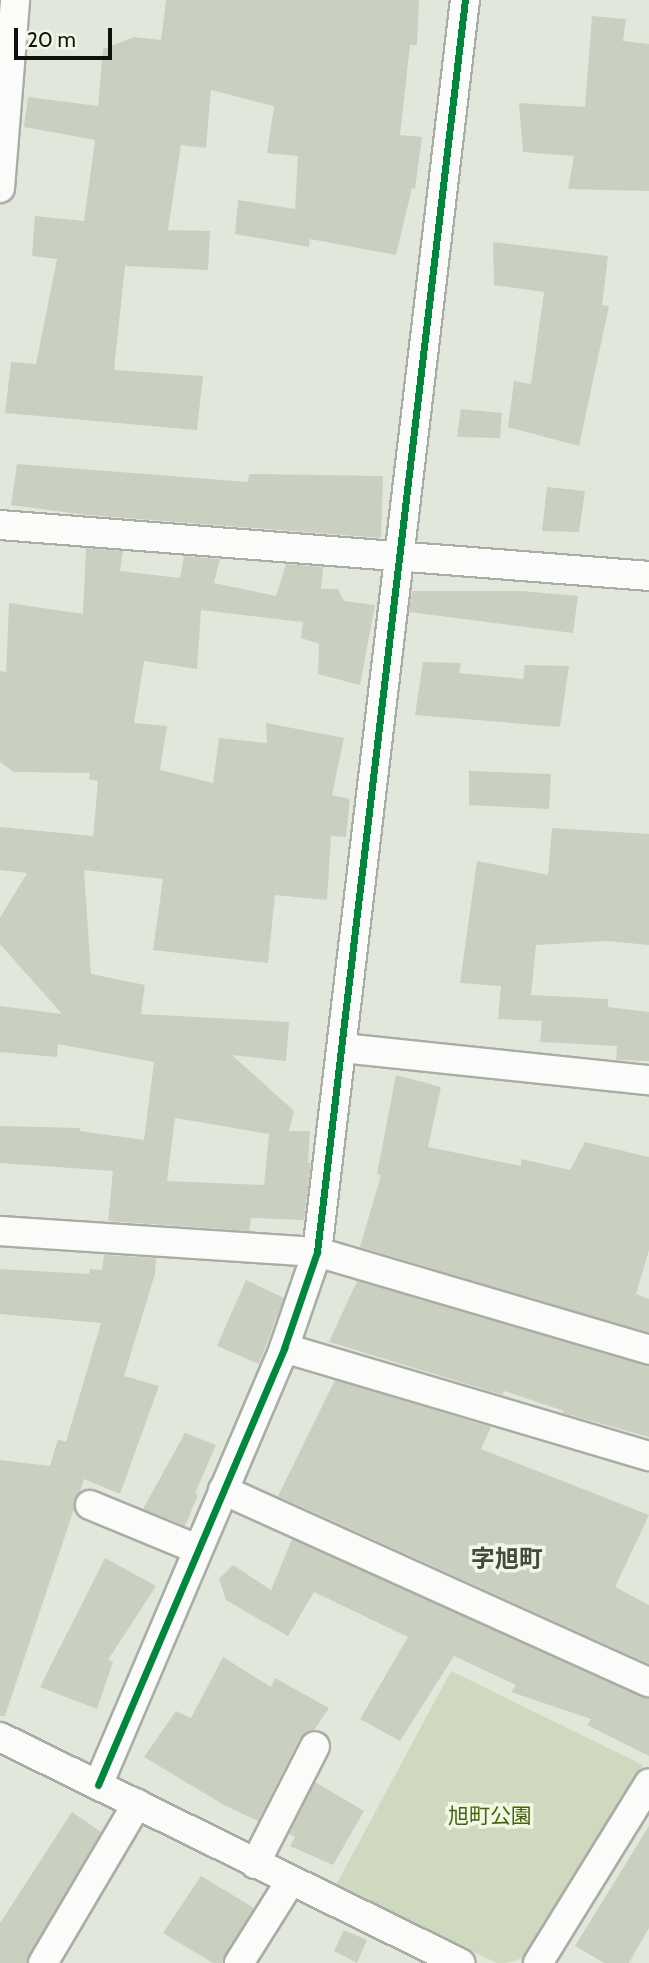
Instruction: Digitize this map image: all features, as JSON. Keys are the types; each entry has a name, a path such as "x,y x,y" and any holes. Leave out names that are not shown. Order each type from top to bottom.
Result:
{"street":[{"path":"0,188 15,0"},
{"path":"98,1785 284,1348 317,1252 465,0"},
{"path":"0,524 649,576"},
{"path":"342,1048 649,1080"},
{"path":"0,1231 317,1252 649,1350"},
{"path":"284,1348 649,1456"},
{"path":"223,1490 649,1682"},
{"path":"90,1505 197,1549"},
{"path":"0,1737 447,1960"},
{"path":"255,1864 315,1746"},
{"path":"538,1963 649,1783"},
{"path":"43,1963 136,1804"},
{"path":"239,1963 290,1881"}],"green space":[{"name":"旭町公園","path":"451,1671 643,1765 523,1958 506,1963 497,1963 335,1887"}],"building":[{"path":"166,0 419,0 417,45 410,45 400,135 422,137 415,189 412,188 396,255 310,239 309,247 235,234 238,200 295,209 298,156 267,153 274,106 211,90 206,148 181,145 168,230 210,231 208,270 125,266 114,370 203,376 197,430 5,413 11,362 36,364 57,259 32,256 35,216 84,221 95,140 24,127 28,97 98,106 103,49 134,37 161,40"},
{"path":"592,16 626,19 623,41 649,44 649,191 568,189 574,156 523,152 519,103 585,107"},
{"path":"493,242 608,256 602,305 609,306 579,446 508,427 514,381 531,384 544,292 494,285"},
{"path":"461,409 502,413 500,438 457,437"},
{"path":"17,464 248,482 249,474 383,476 381,538 87,515 11,505"},
{"path":"547,487 585,491 579,532 542,531"},
{"path":"86,548 123,551 120,571 180,578 184,556 220,559 214,583 276,596 286,564 323,567 321,589 338,589 344,601 375,605 360,685 318,674 319,644 301,638 303,622 201,610 197,669 144,661 134,723 167,726 160,770 213,783 219,738 267,743 266,723 344,738 332,795 350,799 346,837 331,836 327,900 275,895 268,963 153,950 163,879 84,870 91,974 145,985 141,1014 289,1022 286,1061 232,1055 294,1111 289,1131 310,1131 308,1163 311,1163 304,1220 251,1218 249,1231 108,1221 113,1171 0,1163 0,1126 80,1128 80,1131 144,1140 154,1062 58,1044 57,1057 0,1052 0,1006 62,1014 0,944 0,918 27,873 0,870 0,827 93,836 98,781 89,779 90,773 14,772 0,762 0,671 6,672 9,603 83,614","holes":["175,1118 269,1134 264,1185 167,1181"]},
{"path":"412,591 522,591 578,596 573,633 409,612"},
{"path":"423,662 461,663 459,673 523,679 525,665 569,666 560,727 415,715"},
{"path":"469,771 551,774 549,809 469,805"},
{"path":"552,828 649,834 649,945 606,941 536,945 531,995 608,999 608,1007 649,1012 649,1061 616,1060 617,1046 540,1042 542,1021 498,1019 501,986 460,983 477,861 548,875"},
{"path":"396,1075 441,1087 428,1147 521,1166 521,1159 570,1170 585,1142 649,1157 649,1250 636,1294 649,1299 649,1333 360,1247 381,1175 377,1174"},
{"path":"104,1255 156,1258 155,1274 124,1376 159,1386 120,1494 84,1479 5,1716 0,1716 0,1460 50,1466 58,1439 66,1442 101,1323 0,1314 0,1269 89,1274 90,1269 102,1270"},
{"path":"246,1280 284,1298 259,1364 217,1346"},
{"path":"357,1281 649,1366 649,1437 563,1413 564,1411 504,1391 503,1395 329,1342"},
{"path":"335,1380 491,1427 481,1449 649,1515 615,1587 649,1605 649,1664 278,1496"},
{"path":"185,1433 216,1445 195,1493 198,1495 185,1526 143,1509"},
{"path":"292,1539 649,1698 649,1756 587,1725 591,1719 511,1692 516,1685 454,1656 400,1741 360,1719 408,1637 314,1592 288,1636 226,1600 219,1579 233,1565 271,1590"},
{"path":"105,1558 156,1586 108,1660 113,1662 97,1709 40,1687"},
{"path":"223,1657 271,1687 275,1678 329,1708 315,1729 300,1738 258,1821 224,1805 144,1757 176,1711 191,1718"},
{"path":"315,1782 364,1811 333,1865 290,1846 295,1837 289,1834"},
{"path":"72,1812 101,1832 26,1963 0,1963 0,1923"},
{"path":"649,1826 649,1928 629,1963 604,1963 575,1946"},
{"path":"201,1876 254,1908 222,1963 213,1963 163,1933"},
{"path":"344,1930 367,1940 357,1963 334,1951"}],"cycle path":[{"path":"98,1785 284,1348 317,1252 465,0"}],"district":[{"name":"字旭町","path":"507,1559"}]}
